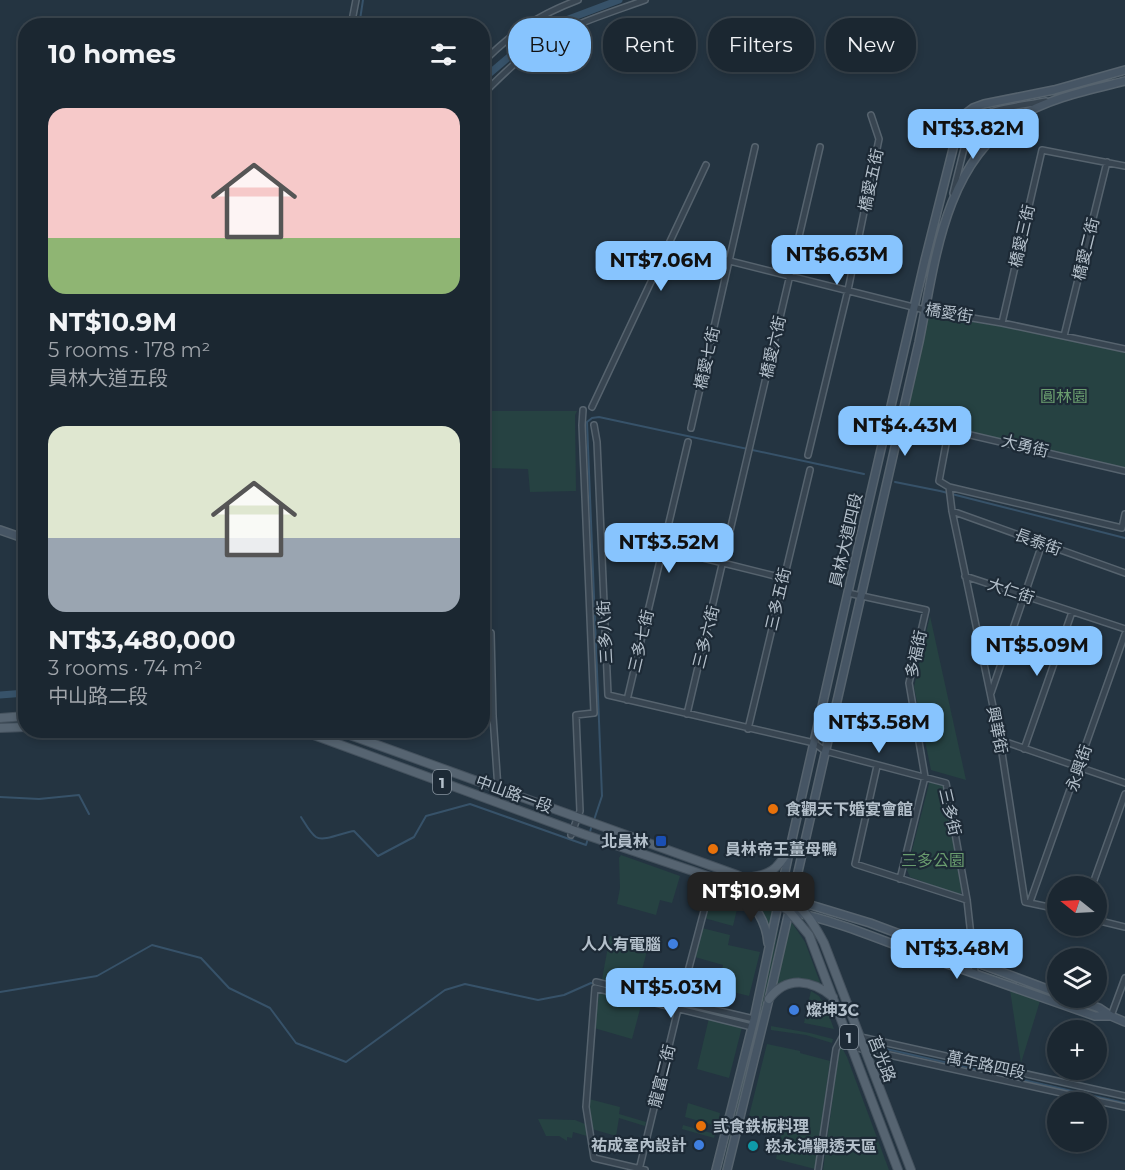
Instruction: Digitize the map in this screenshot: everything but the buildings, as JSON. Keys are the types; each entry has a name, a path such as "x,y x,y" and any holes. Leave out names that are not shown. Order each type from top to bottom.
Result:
{"main road":[{"path":"974,108 994,101 1054,90 1125,70"},
{"name":"員林大道四段","path":"727,1170 769,999 926,310 939,244 950,207 966,173 999,132 1018,118 1060,98 1125,81"},
{"name":"員林大道四段","path":"716,1170 753,1023 848,593 961,117 974,108"},
{"path":"0,530 18,536"},
{"path":"0,718 18,717"},
{"path":"0,728 18,727"},
{"name":"中山路一段","path":"322,738 572,832 584,834 713,878"},
{"name":"中山路一段","path":"363,738 742,878"},
{"path":"742,878 766,875 773,871 790,848"},
{"name":"1","path":"713,878 779,904 789,911 807,915"},
{"name":"1","path":"742,878 791,898"},
{"path":"737,886 757,909 763,920 768,944 767,960"},
{"path":"791,898 870,923 1047,989"},
{"name":"莒光路","path":"791,898 807,915 824,943 911,1170"},
{"name":"莒光路","path":"789,911 810,935 898,1170"},
{"path":"807,915 867,933 1095,1016 1111,1017 1125,1022"},
{"path":"769,999 774,992 792,982 801,982 824,989 835,998"},
{"path":"1099,1008 1111,1017"}],"street":[{"path":"353,18 356,0"},
{"path":"490,55 538,17 578,0"},
{"path":"490,88 530,51 554,36 645,0"},
{"path":"971,122 980,116 996,111 1060,98"},
{"path":"950,207 974,108"},
{"name":"橋愛五街","path":"808,455 848,290 879,139 871,116"},
{"name":"橋愛七街","path":"691,428 755,147"},
{"name":"橋愛六街","path":"748,456 819,147"},
{"name":"橋愛三街","path":"1002,322 1042,150 1107,162"},
{"path":"1107,162 1125,166"},
{"name":"橋愛二街","path":"1064,336 1107,162"},
{"path":"592,407 670,246 706,165"},
{"name":"橋愛街","path":"670,246 926,310 1002,322 1125,349"},
{"path":"572,832 580,811 576,715 594,713 583,410"},
{"name":"大勇街","path":"889,416 949,428 1125,471"},
{"name":"三多八街","path":"594,425 597,442 608,695"},
{"name":"興華街","path":"949,428 939,481 949,488 1000,740 1027,902"},
{"name":"三多七街","path":"627,700 688,442"},
{"name":"三多六街","path":"687,714 748,456"},
{"name":"三多五街","path":"748,729 810,470"},
{"path":"949,488 1122,528 1125,514"},
{"name":"長泰街","path":"952,511 1125,573"},
{"path":"990,694 1042,544"},
{"path":"663,548 783,578"},
{"name":"大仁街","path":"965,576 1125,629"},
{"name":"多福街","path":"848,593 926,610 909,683 925,777"},
{"path":"1024,749 1072,612"},
{"path":"491,633 498,789"},
{"name":"永興街","path":"1027,902 1079,768 1125,634"},
{"path":"986,672 998,671"},
{"name":"三多街","path":"608,695 814,743 825,751 946,783 967,900 975,972"},
{"path":"346,747 350,738"},
{"path":"1000,740 1125,783"},
{"path":"877,766 855,864 967,900"},
{"path":"900,879 925,777"},
{"path":"1096,876 1125,794"},
{"name":"龍富二街","path":"641,1170 678,1009 713,878"},
{"path":"1027,902 1047,907"},
{"path":"1107,923 1125,927"},
{"path":"1111,1017 1125,978"},
{"path":"596,985 680,1002 753,1023"},
{"path":"596,985 678,1009 753,1023"},
{"path":"596,985 586,1107 594,1158 641,1170"},
{"path":"818,1170 836,1049 843,1036 847,1034"},
{"name":"萬年路四段","path":"847,1034 1125,1096"},
{"name":"萬年路四段","path":"853,1047 1125,1107"}],"green space":[{"name":"圓林園","path":"925,310 1125,349 1125,471 901,419"},
{"path":"490,411 577,411 575,415 576,491 530,492 528,469 490,468"},
{"path":"930,616 966,780 931,770 914,687"},
{"name":"三多公園","path":"930,780 943,784 961,887 959,895 910,877 907,870"},
{"path":"621,855 680,876 672,903 660,900 656,915 617,904"},
{"path":"714,888 726,892 739,901 733,926 704,918 711,890"},
{"path":"755,900 773,908 770,927 768,927"},
{"path":"792,923 805,942 821,985 803,979 775,987"},
{"path":"779,926 769,984 722,1170"},
{"path":"702,928 730,935 728,945 760,952 749,996 717,988 723,965 695,957"},
{"path":"610,936 648,947 637,989 602,979"},
{"path":"1010,990 1040,1001 1021,1063"},
{"path":"811,991 819,996 825,1006 808,1004"},
{"path":"603,992 642,1002 632,1039 594,1028 599,994"},
{"path":"807,1010 828,1013 834,1029 804,1023"},
{"path":"709,1018 742,1027 729,1078 697,1069"},
{"path":"771,1026 833,1039 832,1043 806,1035 771,1030"},
{"path":"767,1044 800,1051 800,1053 830,1061 815,1169 776,1159 783,1125 749,1116"},
{"path":"840,1044 847,1057 889,1170 823,1170"},
{"path":"589,1099 620,1107 619,1114 646,1122 645,1126 619,1118 616,1136 592,1129"},
{"path":"688,1103 720,1113 717,1126 685,1117"},
{"path":"538,1119 575,1120 585,1124 587,1136 573,1132 572,1138 567,1137 567,1141 559,1136 546,1136"},
{"path":"683,1125 715,1134 714,1138 682,1129"}],"waterway":[{"path":"360,18 363,0"},
{"path":"490,73 542,29 619,0"},
{"path":"594,820 602,796 587,422 599,417 864,474"},
{"path":"895,482 940,491 1125,538"},
{"path":"0,695 18,694"},
{"path":"0,797 39,799 79,795 89,814"},
{"path":"301,817 316,837 329,838 354,831 378,856 414,837 426,816 470,804 586,845 592,825"},
{"path":"0,992 97,976 152,945 201,958 229,988 270,1008 296,1043 346,1062 445,990 465,984 538,1000 564,995 591,983 595,984"},
{"path":"653,998 740,1020"},
{"path":"864,1044 1125,1103"}],"place":[{"name":"食觀天下婚宴會館","path":"773,809"},
{"name":"北員林","path":"661,841"},
{"name":"員林帝王薑母鴨","path":"713,849"},
{"name":"人人有電腦","path":"673,944"},
{"name":"燦坤3C","path":"794,1010"},
{"name":"弎食鉄板料理","path":"701,1126"},
{"name":"祐成室內設計","path":"699,1145"},
{"name":"崧永鴻觀透天區","path":"753,1146"}]}
